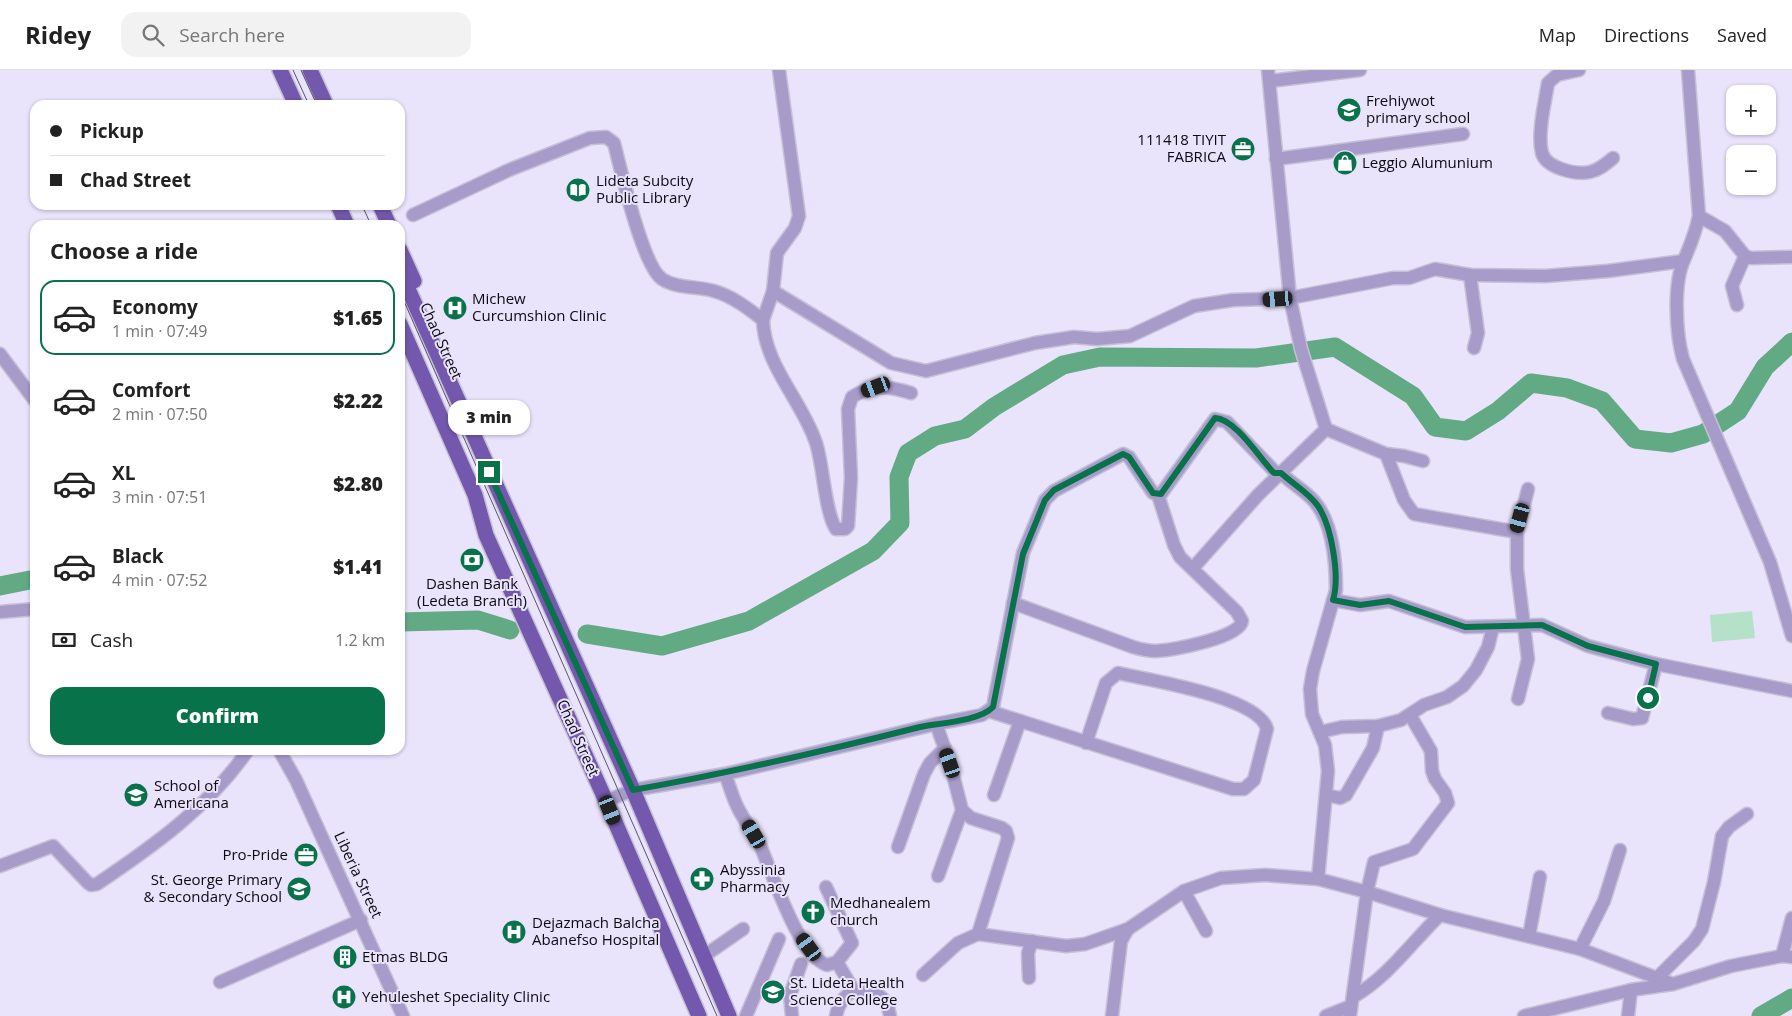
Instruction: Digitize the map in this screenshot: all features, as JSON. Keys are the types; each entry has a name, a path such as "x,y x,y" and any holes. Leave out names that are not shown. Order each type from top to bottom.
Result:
{"main road":[{"path":"280,70 294,100"},
{"path":"289,70 303,100"},
{"path":"310,70 324,100"},
{"path":"320,70 334,100"},
{"name":"Chad Street","path":"405,261 509,492 516,511 522,545"},
{"name":"Chad Street","path":"405,282 633,790 729,1016"},
{"name":"Chad Street","path":"405,335 475,495 480,517"},
{"name":"Chad Street","path":"405,354 468,498 480,517 699,1016"}],"street":[{"path":"779,70 799,216 795,228 776,253 773,291 763,320 766,342 816,444 836,529 845,529 848,526 851,478 848,409 852,397 876,387 890,387 911,393"},
{"path":"1360,70 1269,76 1290,298 1301,349 1326,429 1386,454 1404,456 1423,462"},
{"path":"1579,70 1557,75 1548,83 1542,124 1542,153 1550,163 1575,172 1590,172 1613,158"},
{"path":"1688,70 1699,216 1691,247 1683,261 1678,292 1678,340 1717,440 1770,562 1792,636"},
{"path":"1276,159 1462,134"},
{"path":"413,215 510,170 590,138 606,137 614,143 630,208 651,266 661,279 675,285 716,291 742,304 763,320"},
{"path":"1699,216 1731,236 1745,256 1751,258 1792,257"},
{"path":"1737,305 1732,286 1745,256"},
{"path":"773,291 891,363 926,371 1035,343 1074,337 1097,339 1130,336 1194,306 1233,300 1290,298 1393,278 1409,278 1431,269 1470,275 1545,276 1608,271 1683,261"},
{"path":"1470,275 1478,333 1474,348"},
{"path":"0,354 5,372 30,396"},
{"path":"1158,495 1170,485 1215,418 1227,422 1279,474 1310,497 1324,517 1336,577 1336,590 1313,671 1310,689 1312,714 1325,745 1328,771 1318,879"},
{"path":"1193,568 1279,474 1326,429"},
{"path":"606,801 633,790 725,774 936,724 982,715 989,711 993,707 1013,603 1023,554 1048,494 1123,454 1129,457 1151,491 1158,495 1174,545 1180,556 1237,612 1242,625 1210,641 1169,650 1153,651 1133,647 1013,603"},
{"path":"1386,454 1404,500 1414,514 1517,532"},
{"path":"1518,699 1528,659 1517,569 1517,532 1528,489"},
{"path":"1333,600 1360,605 1389,601 1458,626 1542,625 1588,646 1656,664 1792,691"},
{"path":"0,612 30,609"},
{"path":"1320,732 1342,727 1378,726 1410,715 1424,705 1447,697 1462,686 1476,670 1488,647 1494,627"},
{"path":"1608,713 1633,719 1642,718 1656,664"},
{"path":"989,711 1086,743 1233,789 1244,789 1254,780 1267,729 1265,721 1257,714 1218,695 1118,672 1106,683 1086,743"},
{"path":"1351,1006 1367,892 1374,862 1413,849 1448,803 1446,793 1435,780 1432,770 1431,751 1410,715"},
{"path":"994,795 1020,721"},
{"path":"936,724 945,748 962,810 971,818 1002,828 1006,831 1008,838 978,934"},
{"path":"1326,795 1340,798 1346,795 1373,748 1378,726"},
{"path":"898,847 924,774 930,763 945,748"},
{"path":"0,866 52,846 88,883 91,885 96,884 173,828 205,800 244,755"},
{"name":"Liberia Street","path":"282,755 296,780 361,920 403,1016"},
{"path":"725,774 737,806 759,844 772,880 800,935 823,964 828,965 837,962 852,943 826,887"},
{"path":"938,876 962,810"},
{"path":"1656,978 1694,941 1702,929 1714,882 1722,836 1729,827 1747,814"},
{"path":"1580,949 1604,901 1620,850"},
{"path":"923,975 958,943 978,934 1075,946 1128,929 1184,891 1221,878 1265,875 1318,879 1367,892 1440,915 1580,949 1673,984"},
{"path":"1529,936 1540,877"},
{"path":"1184,891 1206,931"},
{"path":"1326,1016 1351,1006 1364,990 1392,965 1440,915"},
{"path":"1524,1016 1631,990 1673,984 1730,966 1787,957 1792,918"},
{"path":"220,982 361,920"},
{"path":"704,956 743,929"},
{"path":"1112,1016 1119,950 1128,929"},
{"path":"746,1016 779,940"},
{"path":"1029,978 1028,953 1032,941"},
{"path":"837,962 854,991"},
{"path":"792,1016 790,995 801,964"},
{"path":"1628,1016 1631,990"},
{"path":"836,1016 843,999 854,991 880,995 888,1004 890,1016"}],"green space":[{"path":"1752,611 1755,638 1712,642 1710,615"}],"waterway":[{"path":"587,634 662,646 749,621 873,551 900,523 899,477 908,453 935,436 965,429 994,407 1063,365 1100,357 1256,358 1335,347 1413,396 1435,427 1466,431 1498,411 1531,383 1567,388 1602,401 1635,439 1671,443 1703,434 1738,411 1765,367 1792,342"},
{"path":"0,586 30,580"},
{"path":"405,622 478,620 510,630"},
{"path":"1761,1016 1792,998"}],"tram line":[{"path":"293,70 307,100"},
{"path":"301,70 315,100"},
{"path":"364,210 369,220"},
{"path":"405,303 717,1016"}],"place":[{"name":"Frehiywot primary school","path":"1349,110"},
{"name":"111418 TIYIT FABRICA","path":"1243,149"},
{"name":"Leggio Alumunium","path":"1345,163"},
{"name":"Lideta Subcity Public Library","path":"578,190"},
{"name":"Michew Curcumshion Clinic","path":"455,308"},
{"name":"Dashen Bank (Ledeta Branch)","path":"472,560"},
{"name":"School of Americana","path":"136,795"},
{"name":"Pro-Pride","path":"306,855"},
{"name":"Abyssinia Pharmacy","path":"702,879"},
{"name":"St. George Primary & Secondary School","path":"299,889"},
{"name":"Medhanealem church","path":"813,912"},
{"name":"Dejazmach Balcha Abanefso Hospital","path":"514,932"},
{"name":"Etmas BLDG","path":"345,957"},
{"name":"St. Lideta Health Science College","path":"773,992"},
{"name":"Yehuleshet Speciality Clinic","path":"344,997"}],"route":[{"path":"489,472 633,790 725,774 936,724 982,715 989,711 993,707 1023,554 1030,533 1048,494 1125,454 1153,493 1161,494 1170,485 1215,418 1227,422 1247,441 1274,473 1281,473 1318,506 1324,517 1332,549 1336,577 1336,590 1333,600 1360,605 1389,601 1465,627 1542,625 1588,646 1656,664 1648,698"}]}
